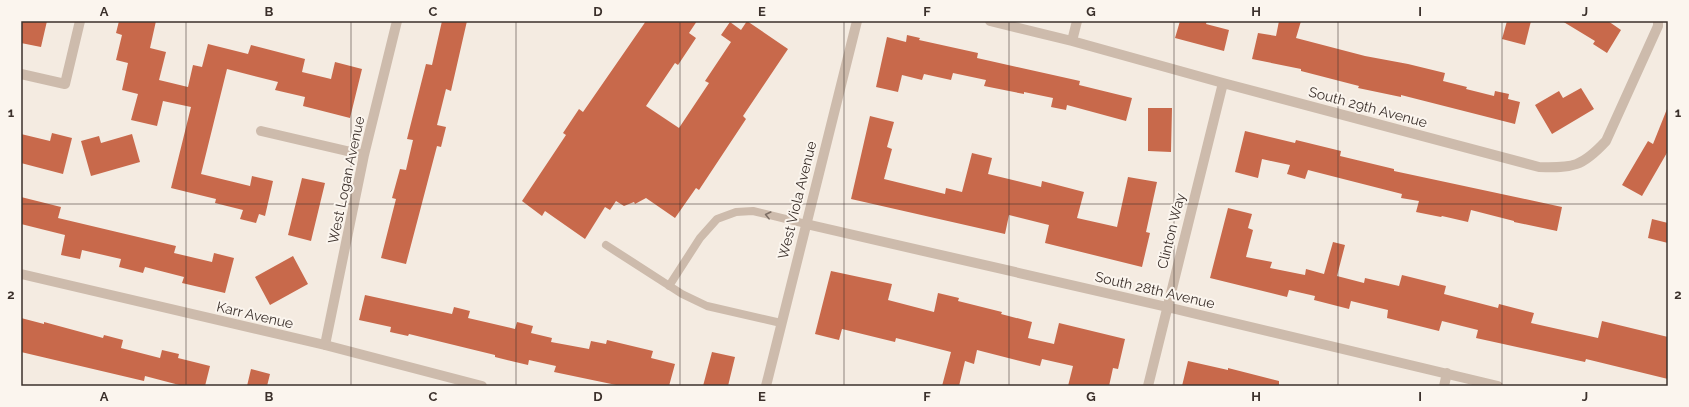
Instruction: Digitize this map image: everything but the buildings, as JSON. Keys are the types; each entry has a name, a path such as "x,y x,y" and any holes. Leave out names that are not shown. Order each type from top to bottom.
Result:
{"street":[{"path":"21,74 65,84 80,21"},
{"name":"West Logan Avenue","path":"325,345 364,155 397,21"},
{"name":"West Viola Avenue","path":"766,386 857,21"},
{"name":"South 29th Avenue","path":"990,21 1072,41 1223,84 1539,167 1560,167 1579,164 1592,156 1606,141 1658,26 1658,21"},
{"path":"1072,41 1077,21"},
{"name":"Clinton Way","path":"1148,386 1223,84"},
{"path":"261,131 364,155"},
{"name":"South 28th Avenue","path":"806,224 1167,307 1498,386"},
{"name":"Karr Avenue","path":"21,274 325,345 482,386"},
{"path":"1444,386 1447,374"}],"lane":[{"path":"669,286 700,238 717,219 736,212 753,211 806,224"},
{"path":"606,245 682,294 707,306 781,323"}]}
